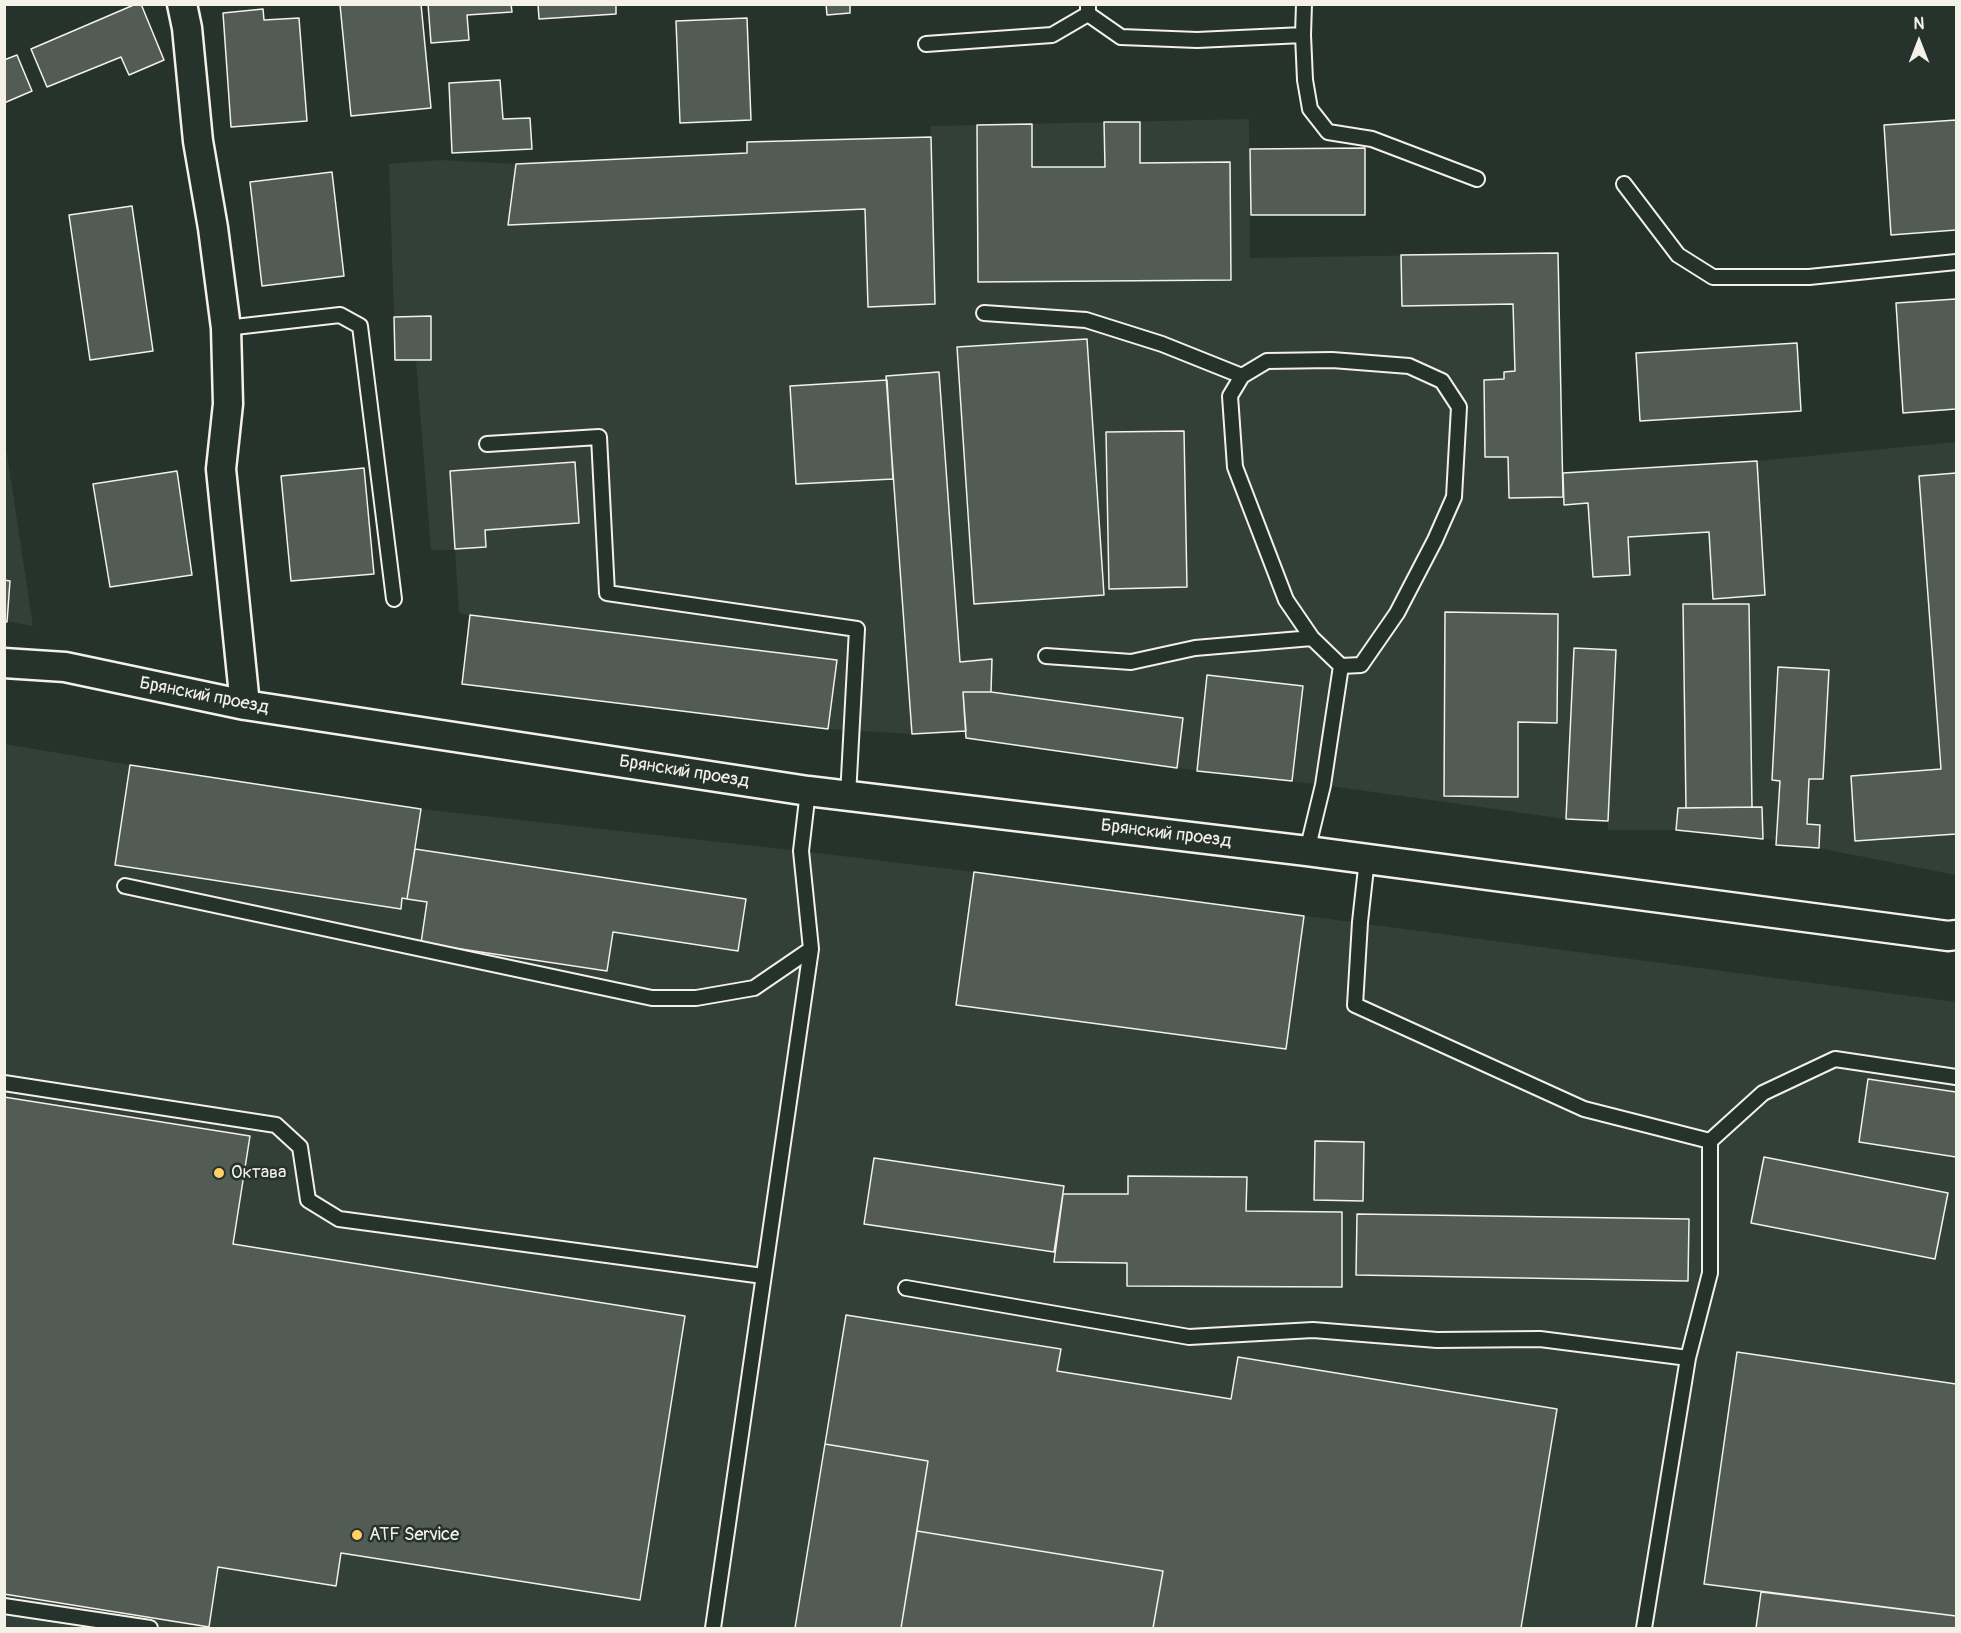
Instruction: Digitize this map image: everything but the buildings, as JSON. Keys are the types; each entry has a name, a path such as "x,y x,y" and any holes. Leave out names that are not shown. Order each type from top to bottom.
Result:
{"street":[{"path":"182,4 187,28 198,141 213,228 226,328 228,404 220,469 245,705"},
{"name":"Брянский проезд","path":"4,663 65,668 245,705 808,791 1307,850 1936,935 1956,935"}],"lane":[{"path":"1304,4 1305,80 1310,110 1328,132 1372,139 1477,179"},
{"path":"926,44 1052,35 1088,9 1121,37 1197,40 1303,35"},
{"path":"1624,184 1678,255 1713,277 1809,278 1956,262"},
{"path":"984,313 1086,320 1162,344 1242,376"},
{"path":"226,328 340,315 360,326 394,599"},
{"path":"1332,360 1409,366 1442,381 1459,407 1454,497 1435,540 1397,613 1361,664 1341,666 1312,638 1286,600 1235,467 1230,396 1242,376 1268,361 1332,360"},
{"path":"487,444 599,437 607,593 856,629 848,795"},
{"path":"1046,656 1131,662 1195,648 1312,638"},
{"path":"1307,850 1323,784 1341,666"},
{"path":"713,1629 811,949 801,850 808,791"},
{"path":"1367,859 1360,922 1355,1005 1584,1109 1710,1142"},
{"path":"125,886 652,998 696,998 754,988 811,949"},
{"path":"1644,1629 1688,1358 1710,1273 1710,1142 1763,1093 1835,1059 1956,1077"},
{"path":"4,1083 276,1125 300,1147 308,1200 339,1219 763,1276"},
{"path":"906,1288 1189,1337 1313,1330 1437,1340 1540,1339 1688,1358"},
{"path":"4,1606 150,1629"}],"shaded area":[{"path":"1249,119 1250,258 1558,253 1563,473 1757,461 1956,442 1956,875 1777,840 1676,830 1608,830 1608,821 1566,819 1323,785 1177,768 966,738 965,731 912,734 828,729 462,684 470,616 459,613 455,550 431,550 416,360 431,359 431,317 394,317 389,164 440,160 516,164 747,154 747,142 930,137 931,126"},
{"path":"5,441 33,626 5,621"},
{"path":"4,744 421,809 974,872 1956,1002 1956,1628 5,1628"}],"place":[{"name":"Октава","path":"219,1173"},
{"name":"ATF Service","path":"357,1535"}]}
